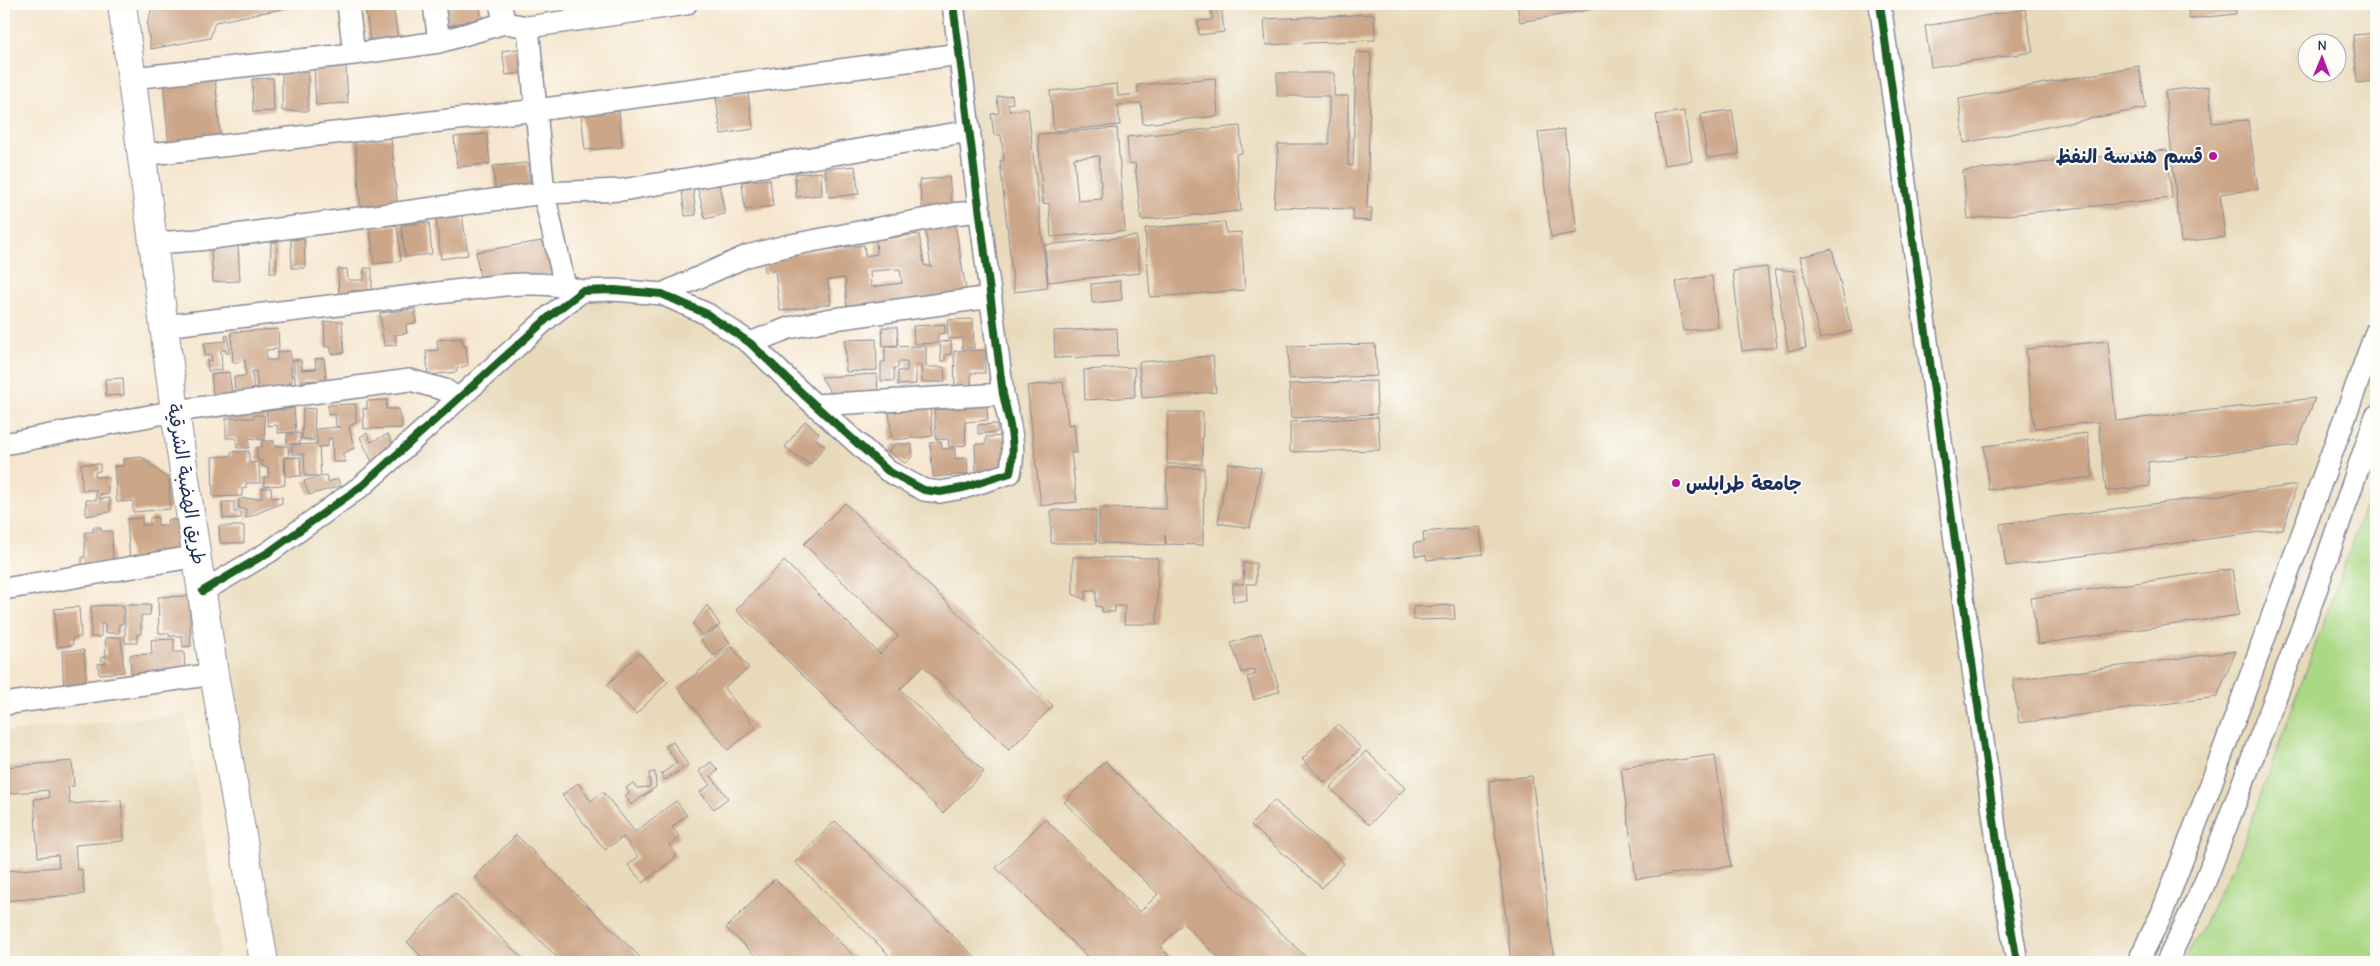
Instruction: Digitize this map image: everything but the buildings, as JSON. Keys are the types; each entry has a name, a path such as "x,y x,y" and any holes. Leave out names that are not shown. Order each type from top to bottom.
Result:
{"main road":[{"name":"طريق الهضبة الشرقية","path":"122,4 155,243 175,411 214,674 264,962"}],"street":[{"path":"348,4 354,54"},
{"path":"434,4 439,42"},
{"path":"132,78 354,54 439,42 503,13 528,27 606,10 686,4"},
{"path":"164,326 504,285 535,283 573,288 662,294 707,314 750,343 814,405 888,471 924,490 940,492 963,488 1010,473 1013,460 1012,431 1003,394 953,4"},
{"path":"1880,4 2002,872 2017,962"},
{"path":"528,27 544,193 573,288"},
{"path":"142,155 537,110 960,54"},
{"path":"155,243 198,240 544,193 622,190 970,131"},
{"path":"662,294 748,256 907,223 980,211"},
{"path":"203,592 269,552 363,485 550,316 573,288"},
{"path":"750,343 789,328 827,320 991,297"},
{"path":"2138,962 2162,913 2208,793 2376,332"},
{"path":"4,444 175,411 410,380 445,390 458,399"},
{"path":"814,405 1003,394"},
{"path":"2167,962 2206,878 2313,599 2376,416"},
{"path":"4,590 198,556"},
{"path":"4,704 214,674"}],"shaded area":[{"name":"جامعة طرابلس","path":"953,4 2376,4 2376,962 264,962 203,591 269,552 550,316 614,290 707,314 924,490 1010,473"},
{"path":"186,714 221,950 210,962 4,962 4,732"}],"green space":[{"path":"2376,478 2376,962 2184,962 2240,852"}],"cycle path":[{"path":"203,591 269,552 363,485 550,316 582,291 614,290 662,294 707,314 750,343 806,397 888,471 924,490 940,492 963,488 1010,473 1013,453 1010,424 1003,394 953,4"},
{"path":"1880,4 2000,863 2017,962"}],"place":[{"name":"قسم هندسة النفظ","path":"2213,156"},
{"name":"جامعة طرابلس","path":"1676,483"}]}
